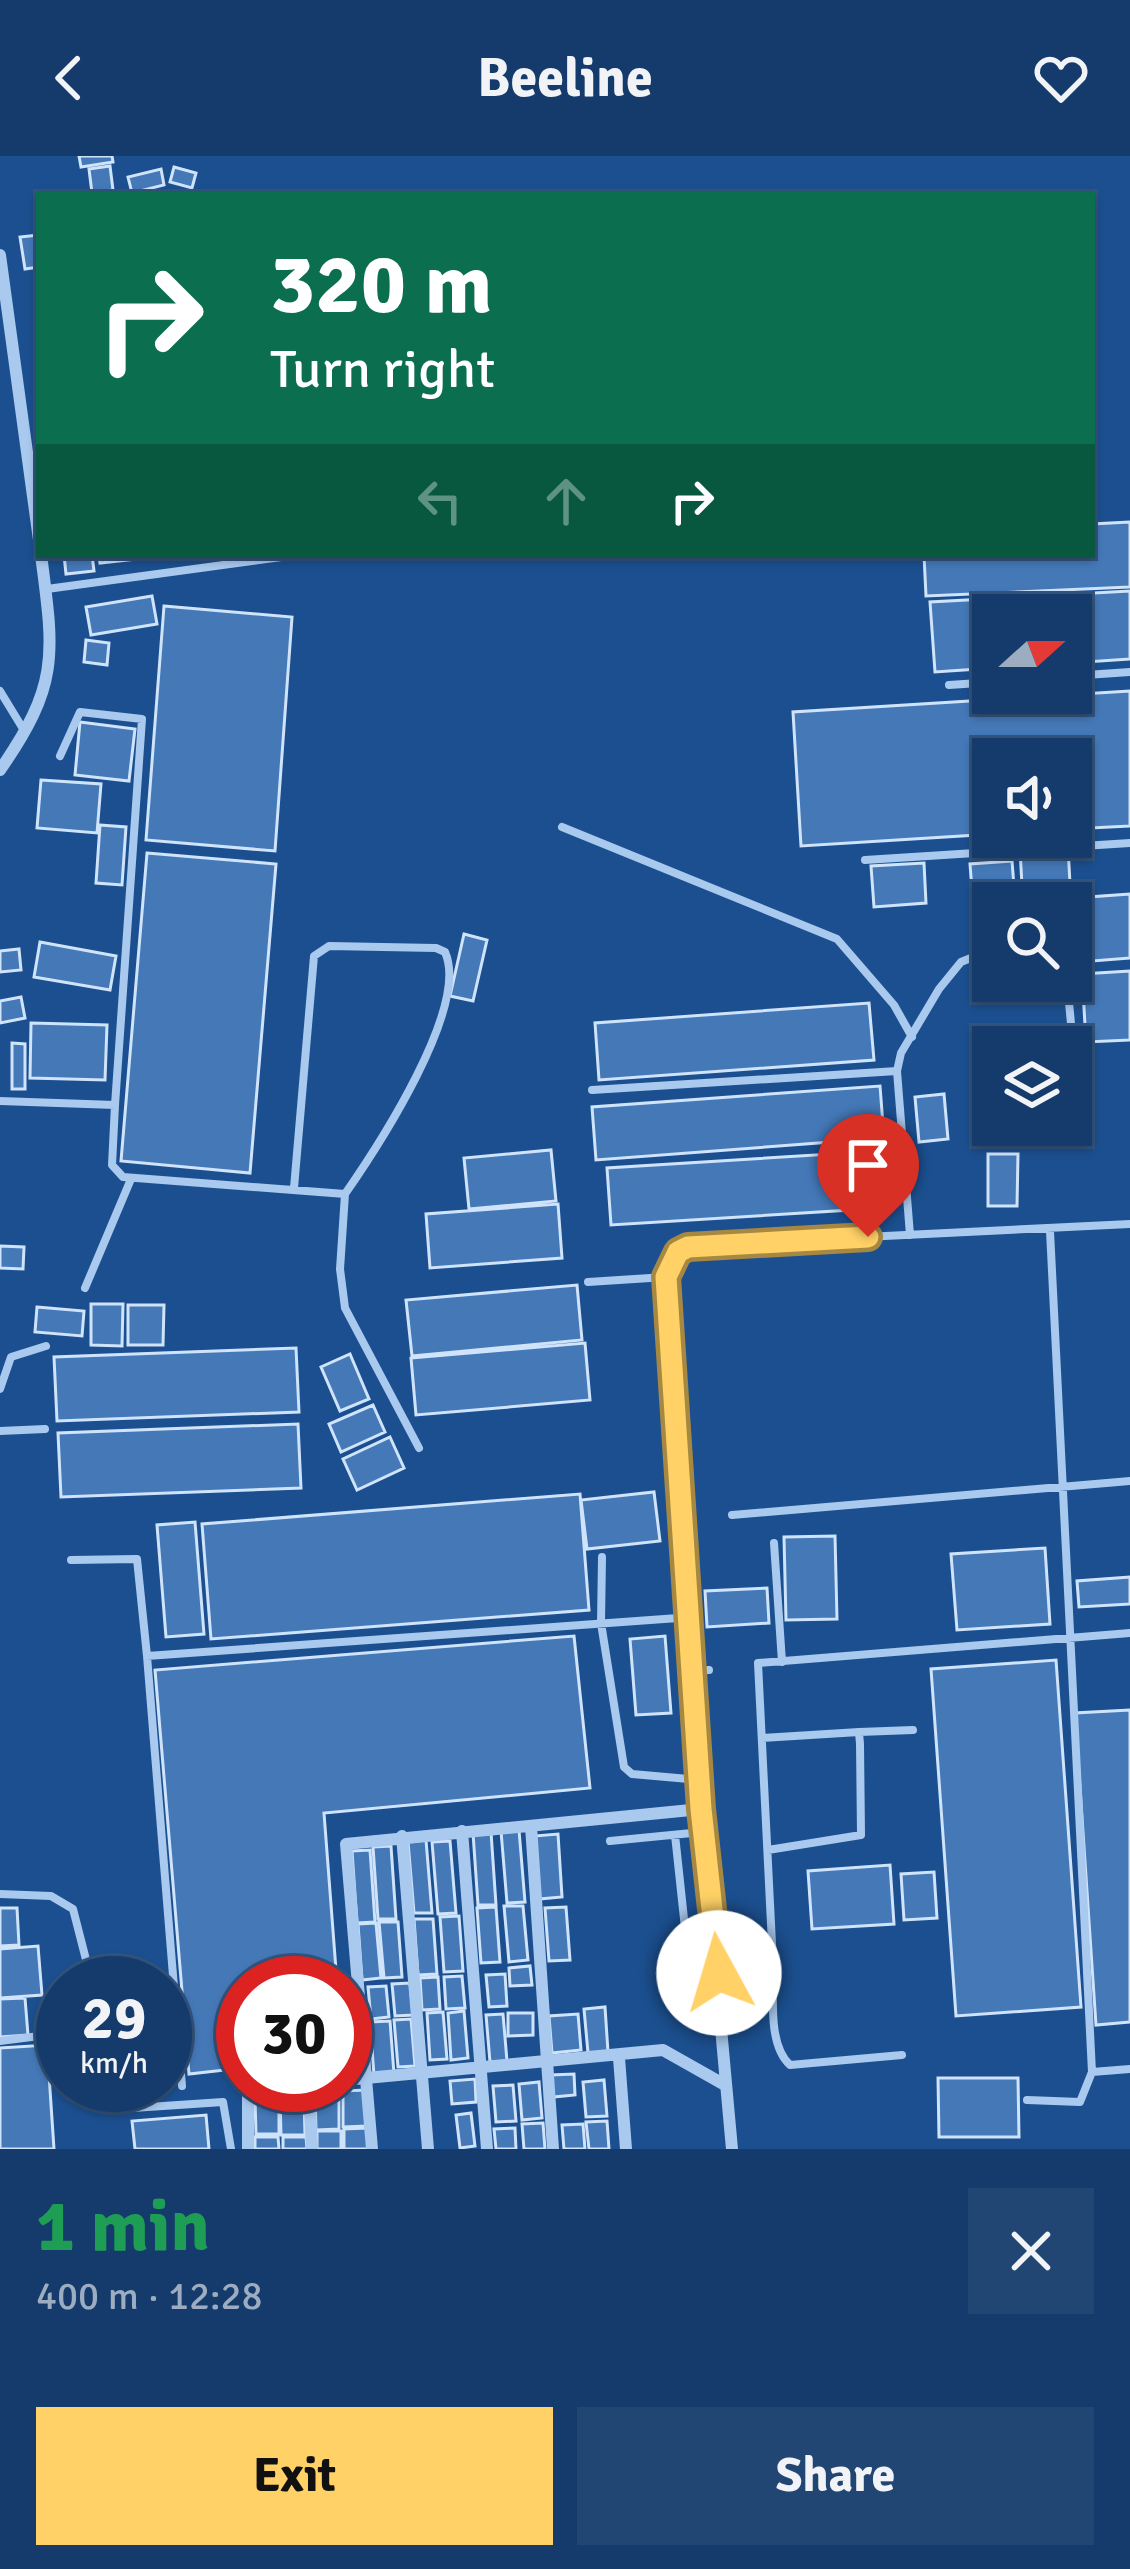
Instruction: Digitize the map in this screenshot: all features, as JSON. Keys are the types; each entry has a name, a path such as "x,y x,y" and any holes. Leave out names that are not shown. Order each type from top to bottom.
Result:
{"street":[{"path":"0,255 36,518"},
{"path":"0,770 26,733 50,667 41,558"},
{"path":"356,1956 345,1848 352,1841 701,1809 732,2149"},
{"path":"531,1826 553,2149"},
{"path":"462,1831 487,2149"},
{"path":"402,1836 428,2149"},
{"path":"372,2079 548,2065 663,2050 725,2085"},
{"path":"619,2058 626,2149"},
{"path":"248,2112 248,2149"},
{"path":"310,2112 312,2149"},
{"path":"370,2112 373,2149"}],"lane":[{"path":"45,589 270,558"},
{"path":"1092,675 1130,672"},
{"path":"949,685 972,683"},
{"path":"0,692 26,733"},
{"path":"60,757 80,712 142,719 115,1105 112,1165 118,1175 345,1194"},
{"path":"562,826 837,939 894,1005 912,1037"},
{"path":"865,860 1130,843"},
{"path":"294,1188 314,956 329,946 445,952 450,968 441,1013 380,1145 345,1194 340,1269 345,1308 419,1448"},
{"path":"910,1235 897,1071 912,1037 961,962 972,958"},
{"path":"592,1090 897,1071"},
{"path":"0,1101 115,1105"},
{"path":"85,1288 131,1179"},
{"path":"701,1809 692,1617 666,1277 678,1252 688,1247 1130,1224"},
{"path":"1027,2100 1080,2102 1092,2072 1050,1231"},
{"path":"588,1282 666,1277"},
{"path":"0,1389 11,1357 46,1346"},
{"path":"0,1431 45,1430"},
{"path":"732,1515 1063,1483 1130,1481"},
{"path":"774,1544 782,1662"},
{"path":"602,1557 601,1623 624,1767 632,1774 700,1780"},
{"path":"71,1560 137,1559 171,1956"},
{"path":"147,1656 692,1617"},
{"path":"902,2054 790,2065 779,2055 757,1664 1130,1633"},
{"path":"695,1671 709,1670"},
{"path":"762,1738 913,1730"},
{"path":"768,1850 861,1834 859,1732"},
{"path":"610,1841 704,1832"},
{"path":"675,1835 688,1956"},
{"path":"0,1894 50,1895 74,1909 85,1956"},
{"path":"719,1973 773,1964"},
{"path":"0,2041 36,2036"},
{"path":"1092,2072 1130,2069"},
{"path":"192,2104 224,2102 231,2149"}],"building":[{"path":"79,156 112,156 113,162 81,167"},
{"path":"110,166 113,190 92,192 89,169"},
{"path":"174,167 196,173 192,188 170,182"},
{"path":"161,169 164,185 132,192 128,177"},
{"path":"36,235 36,267 25,269 20,237"},
{"path":"1130,522 1130,587 926,596 924,558 1095,558 1095,524"},
{"path":"64,558 92,558 94,571 66,574"},
{"path":"99,558 147,558 100,563"},
{"path":"1130,591 1130,659 1092,662 1092,594 1075,594"},
{"path":"152,596 157,624 91,635 86,607"},
{"path":"972,600 972,669 935,672 930,602"},
{"path":"164,606 292,617 275,851 146,840"},
{"path":"86,640 109,643 107,665 84,662"},
{"path":"1130,691 1130,826 1092,828 1092,738 972,738 972,835 801,846 793,712 972,701 972,714 1092,714 1092,693"},
{"path":"80,722 135,729 129,781 75,775"},
{"path":"41,780 101,784 97,833 37,828"},
{"path":"100,825 126,827 122,885 96,883"},
{"path":"147,853 276,864 250,1173 121,1161"},
{"path":"1020,858 1069,858 1070,882 1022,882"},
{"path":"1012,861 1014,882 972,882 972,890 970,864"},
{"path":"924,863 926,903 874,907 871,866"},
{"path":"1130,894 1130,958 1092,961 1092,897"},
{"path":"464,934 487,940 473,1001 450,996"},
{"path":"40,942 116,956 110,990 34,977"},
{"path":"19,949 21,970 0,972 0,951"},
{"path":"1130,971 1130,1040 1092,1042 1084,1002 1092,1002 1092,973"},
{"path":"21,997 25,1018 0,1023 0,1001"},
{"path":"869,1003 874,1060 599,1080 595,1023"},
{"path":"31,1023 107,1025 105,1080 30,1078"},
{"path":"12,1043 25,1044 25,1089 12,1089"},
{"path":"880,1086 884,1138 596,1160 592,1107"},
{"path":"944,1094 948,1139 919,1142 915,1097"},
{"path":"551,1150 556,1201 469,1209 464,1158"},
{"path":"880,1151 883,1208 611,1225 607,1168"},
{"path":"988,1154 1018,1154 1017,1206 988,1206"},
{"path":"558,1204 562,1258 430,1268 426,1214"},
{"path":"0,1246 24,1247 23,1269 0,1268"},
{"path":"577,1285 582,1340 412,1356 406,1300"},
{"path":"91,1304 123,1304 122,1346 91,1345"},
{"path":"128,1305 164,1305 163,1345 128,1345"},
{"path":"37,1307 84,1311 82,1336 35,1332"},
{"path":"585,1343 590,1400 416,1415 411,1358"},
{"path":"296,1348 299,1412 57,1421 54,1357"},
{"path":"350,1354 369,1399 340,1411 321,1367"},
{"path":"373,1405 385,1432 341,1452 329,1424"},
{"path":"298,1424 301,1488 61,1497 58,1433"},
{"path":"390,1437 404,1468 357,1490 343,1459"},
{"path":"654,1492 660,1541 587,1549 581,1500"},
{"path":"580,1494 589,1610 211,1639 202,1524"},
{"path":"195,1522 204,1634 166,1637 157,1525"},
{"path":"835,1536 837,1619 786,1620 784,1537"},
{"path":"1045,1548 1050,1624 957,1630 951,1554"},
{"path":"1130,1577 1130,1604 1079,1607 1077,1581"},
{"path":"767,1588 769,1623 707,1627 705,1591"},
{"path":"574,1636 590,1788 324,1813 335,1956 216,1956 216,2071 192,2074 192,1956 179,1956 155,1670"},
{"path":"665,1636 671,1713 636,1715 630,1639"},
{"path":"1056,1660 1081,2007 956,2016 931,1669"},
{"path":"1130,1710 1130,2022 1096,2025 1075,1713"},
{"path":"519,1830 525,1902 507,1903 501,1831"},
{"path":"491,1832 496,1905 478,1905 473,1833"},
{"path":"558,1834 562,1897 539,1899 534,1836"},
{"path":"426,1840 432,1913 414,1913 408,1842"},
{"path":"450,1841 456,1913 438,1914 432,1842"},
{"path":"391,1846 396,1919 378,1919 373,1847"},
{"path":"370,1850 375,1922 357,1923 352,1851"},
{"path":"890,1865 894,1924 812,1929 808,1871"},
{"path":"934,1872 937,1918 904,1920 901,1874"},
{"path":"504,1906 523,1906 528,1960 509,1962"},
{"path":"496,1907 500,1962 481,1963 477,1908"},
{"path":"566,1907 570,1960 549,1961 545,1908"},
{"path":"0,1908 17,1908 19,1945 0,1946"},
{"path":"459,1916 463,1971 444,1972 440,1917"},
{"path":"414,1919 433,1919 437,1974 418,1975"},
{"path":"379,1922 398,1922 402,1977 384,1978"},
{"path":"376,1923 381,1978 372,1979 372,1956 360,1956 358,1924"},
{"path":"38,1946 36,1995 0,1998 0,1949"},
{"path":"530,1966 532,1985 510,1986 509,1968"},
{"path":"505,1974 507,2006 489,2007 486,1975"},
{"path":"462,1976 465,2008 446,2009 444,1977"},
{"path":"438,1977 440,2009 422,2010 420,1978"},
{"path":"410,1983 413,2015 395,2016 392,1984"},
{"path":"386,1986 389,2017 372,2019 372,1987"},
{"path":"25,1998 28,2035 0,2037 0,1999"},
{"path":"605,2007 608,2052 588,2053 584,2009"},
{"path":"464,2011 468,2058 451,2060 448,2013"},
{"path":"443,2012 447,2059 430,2060 427,2013"},
{"path":"508,2013 533,2013 533,2035 508,2036"},
{"path":"503,2014 507,2061 490,2062 486,2015"},
{"path":"578,2014 581,2050 552,2053 549,2016"},
{"path":"411,2019 415,2066 398,2067 394,2020"},
{"path":"390,2021 394,2074 374,2075 372,2022"},
{"path":"36,2046 36,2112 52,2112 54,2149 0,2149 0,2048"},
{"path":"574,2074 575,2095 553,2097 551,2075"},
{"path":"938,2078 1018,2078 1019,2137 939,2137"},
{"path":"475,2079 476,2102 452,2104 450,2081"},
{"path":"604,2080 607,2116 586,2117 583,2082"},
{"path":"539,2082 542,2118 522,2120 519,2084"},
{"path":"513,2085 516,2121 496,2122 493,2086"},
{"path":"255,2112 279,2112 279,2134 256,2134"},
{"path":"280,2112 304,2112 305,2135 281,2135"},
{"path":"316,2112 339,2112 339,2129 316,2130"},
{"path":"343,2112 367,2112 367,2126 343,2127"},
{"path":"471,2113 475,2146 460,2148 456,2115"},
{"path":"206,2115 209,2149 135,2149 132,2121"},
{"path":"607,2121 609,2149 589,2149 586,2122"},
{"path":"543,2123 545,2149 524,2149 522,2124"},
{"path":"583,2124 585,2149 564,2149 562,2125"},
{"path":"367,2128 368,2149 344,2149 344,2129"},
{"path":"515,2128 516,2149 496,2149 494,2129"},
{"path":"317,2131 341,2131 341,2149 317,2149"},
{"path":"255,2137 278,2137 279,2149 255,2149"},
{"path":"283,2137 306,2137 307,2149 283,2149"}],"route":[{"path":"719,1973 701,1809 692,1617 666,1277 671,1260 688,1247 868,1237"}]}
